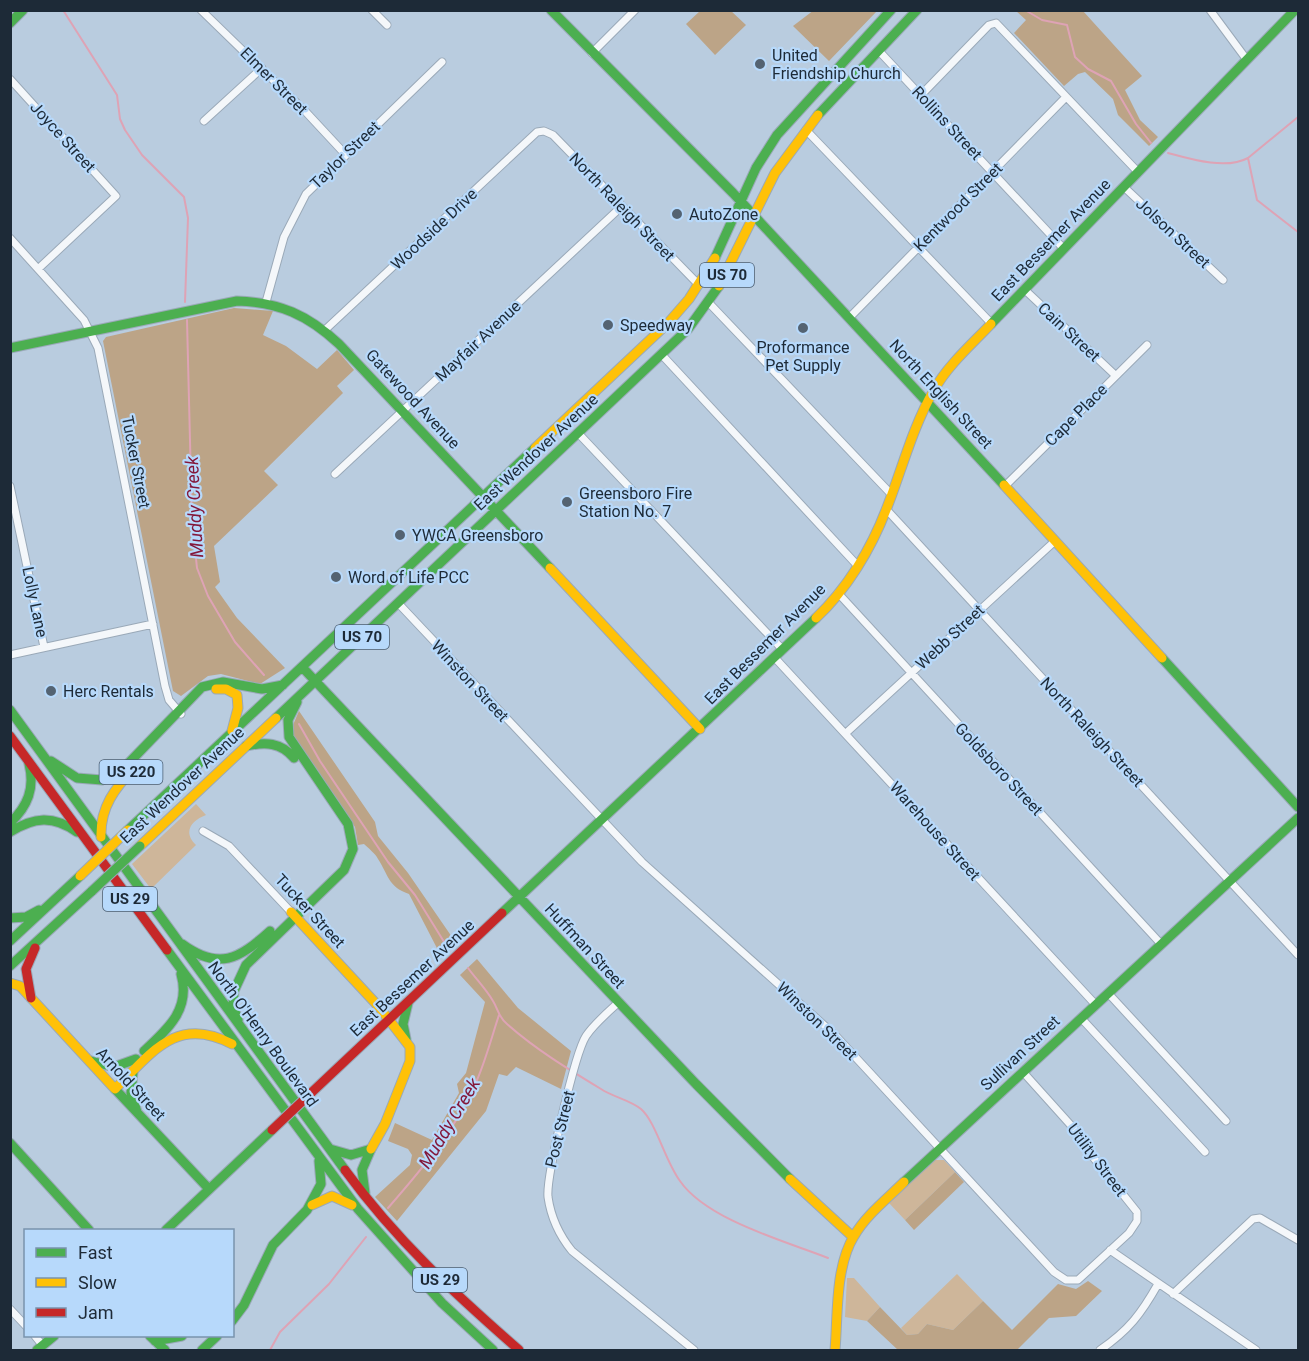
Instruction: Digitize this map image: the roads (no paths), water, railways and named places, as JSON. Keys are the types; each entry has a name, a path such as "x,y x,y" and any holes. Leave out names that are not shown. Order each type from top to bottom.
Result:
{"main road":[{"path":"10,23 23,10"},
{"name":"North English Street","path":"551,10 740,200 850,317 1299,807"},
{"name":"East Wendover Avenue","path":"10,941 669,322 699,285 713,261 756,168 782,129 891,10"},
{"name":"East Wendover Avenue","path":"10,966 141,846 662,355 709,303 727,275 753,214 774,173 806,130 917,10"},
{"name":"East Bessemer Avenue","path":"167,1229 820,614 857,565 886,509 927,401 945,372 1295,10"},
{"name":"Gatewood Avenue","path":"10,348 226,303 266,302 297,312 326,329 700,729"},
{"name":"Huffman Street","path":"303,668 618,1003 779,1169 853,1237"},
{"path":"42,754 79,779 92,782 107,781 121,771 180,713 202,687 214,681 226,681 264,690 286,683"},
{"name":"US 220","path":"102,838 100,824 103,807 111,794 180,713 207,693 226,689 237,695 240,705 230,736"},
{"path":"169,930 185,946 201,956 226,960 243,954 293,915 344,870 353,849 348,824 289,737 288,720 302,693"},
{"name":"North O'Henry Boulevard","path":"10,710 246,1037 368,1201 437,1278 519,1350"},
{"name":"North O'Henry Boulevard","path":"10,736 358,1209 442,1303 493,1350"},
{"path":"246,746 267,742 290,751 344,834 345,853 340,865 246,965 236,980 233,994 235,1012 246,1037"},
{"path":"10,823 24,809 31,795 33,778 28,760"},
{"path":"10,832 39,817 55,819 86,839"},
{"name":"Sullivan Street","path":"835,1350 843,1263 853,1237 877,1208 939,1148 1299,818"},
{"path":"10,918 26,917 48,906"},
{"name":"Tucker Street","path":"293,915 380,1008 407,1042"},
{"path":"32,999 26,969 38,942"},
{"path":"113,1087 181,1012 185,998 184,983 174,960"},
{"name":"Arnold Street","path":"10,983 20,986 209,1189"},
{"path":"368,1201 361,1181 362,1168 385,1124 410,1061 403,1024 408,1002"},
{"path":"113,1087 181,1032 211,1031 240,1050"},
{"path":"89,1061 114,1067 136,1059"},
{"path":"133,1072 131,1093 137,1112"},
{"path":"10,1143 89,1228"},
{"path":"328,1148 344,1155 357,1156 371,1149"},
{"path":"307,1210 321,1184 322,1173 317,1154"},
{"path":"234,1319 246,1305 268,1252 307,1210 323,1196 332,1195 358,1209"},
{"path":"40,1348 52,1337"},
{"path":"202,1350 215,1337"},
{"path":"153,1338 165,1350"}],"street":[{"name":"Elmer Street","path":"201,10 262,68 345,154"},
{"path":"372,10 387,25"},
{"path":"592,53 635,10"},
{"path":"1210,10 1247,60"},
{"name":"Jolson Street","path":"921,95 993,23 999,25 1138,172"},
{"name":"Rollins Street","path":"879,51 1063,248"},
{"name":"Taylor Street","path":"266,302 284,237 306,194 442,62"},
{"path":"204,121 262,68"},
{"name":"Joyce Street","path":"10,79 116,196 38,269"},
{"name":"Kentwood Street","path":"850,317 1066,97"},
{"path":"806,130 920,246 991,323"},
{"name":"North Raleigh Street","path":"544,131 553,135 699,285"},
{"name":"Woodside Drive","path":"326,329 537,132 544,131"},
{"name":"Jolson Street","path":"1124,187 1223,280"},
{"name":"Mayfair Avenue","path":"335,474 621,207"},
{"name":"Tucker Street","path":"10,238 91,331 98,348 167,694 180,713"},
{"name":"Cain Street","path":"1024,289 1115,375"},
{"path":"709,303 892,495"},
{"name":"Cape Place","path":"1006,485 1147,345"},
{"path":"662,355 857,565"},
{"path":"578,433 783,650"},
{"name":"Lolly Lane","path":"10,486 44,647"},
{"name":"North Raleigh Street","path":"886,509 1299,955"},
{"name":"Webb Street","path":"846,733 1055,541"},
{"name":"Goldsboro Street","path":"838,593 1161,944"},
{"name":"Winston Street","path":"398,603 601,820 660,879 835,1035 1061,1277 1072,1281 1078,1280 1110,1250"},
{"path":"10,655 153,624"},
{"name":"Warehouse Street","path":"775,658 1095,1004"},
{"name":"Tucker Street","path":"203,831 229,846 293,915"},
{"path":"1108,993 1226,1121"},
{"name":"Post Street","path":"618,1003 586,1036 579,1057 549,1174 548,1196 552,1216 560,1235 572,1251 694,1350"},
{"path":"1081,1018 1205,1152"},
{"name":"Utility Street","path":"1023,1072 1085,1141 1093,1157 1137,1212 1137,1221 1129,1233 1110,1250"},
{"path":"1173,1294 1253,1219 1260,1218 1299,1240"},
{"path":"1110,1250 1256,1350"},
{"path":"1100,1350 1124,1334 1139,1316 1158,1284"},
{"path":"10,1309 24,1324"}],"waterway":[{"name":"Muddy Creek","path":"63,10 117,95 120,119 125,130 142,155 184,197 188,218 185,302"},
{"path":"1025,10 1042,20 1067,25 1075,57 1088,69 1111,81 1136,124 1151,143"},
{"path":"1168,153 1208,162 1239,161 1248,158 1298,117"},
{"path":"1248,158 1257,200 1298,232"},
{"name":"Muddy Creek","path":"187,320 192,521 197,568 208,596 235,642 264,675"},
{"name":"Muddy Creek","path":"299,724 320,761 388,862 415,895 446,945"},
{"path":"468,968 495,1004 504,1022 576,1074 641,1109 651,1123 675,1173 692,1195 708,1207 748,1228 828,1258"},
{"name":"Muddy Creek","path":"388,1208 426,1163 469,1098 499,1015"},
{"name":"Muddy Creek","path":"270,1350 280,1332 329,1284 366,1237"}],"place":[{"name":"United Friendship Church","path":"760,64"},
{"name":"AutoZone","path":"677,214"},
{"name":"Speedway","path":"608,325"},
{"name":"Proformance Pet Supply","path":"803,328"},
{"name":"Greensboro Fire Station No. 7","path":"567,502"},
{"name":"YWCA Greensboro","path":"400,535"},
{"name":"Word of Life PCC","path":"336,577"},
{"name":"Herc Rentals","path":"51,691"}]}
